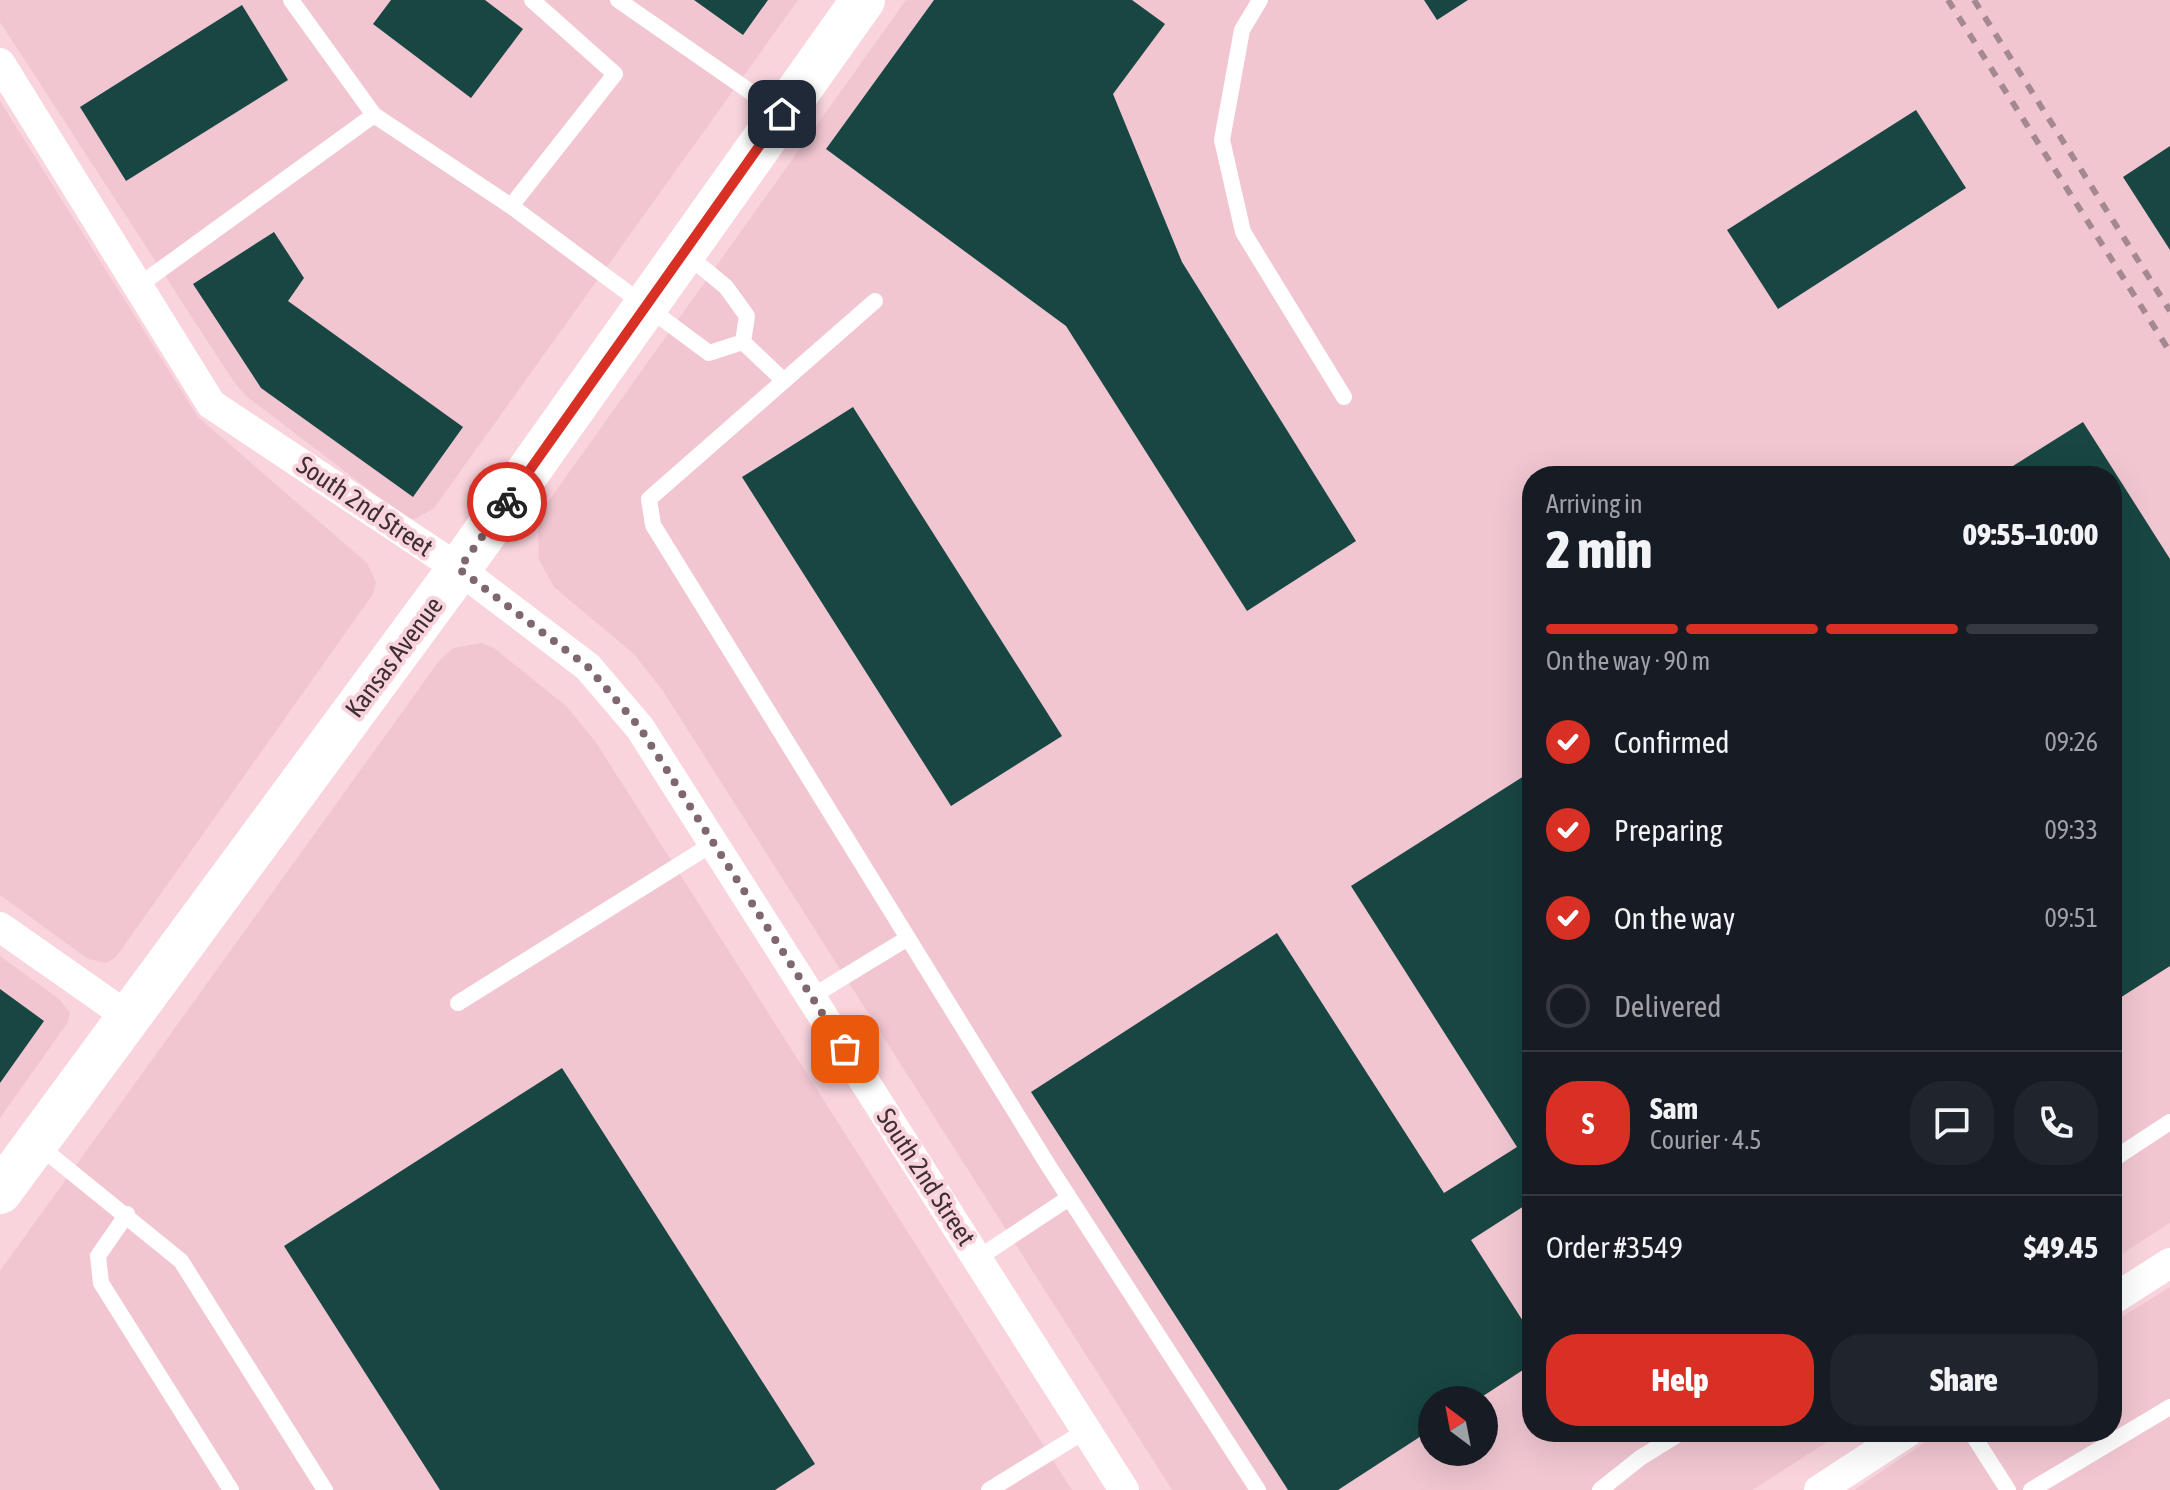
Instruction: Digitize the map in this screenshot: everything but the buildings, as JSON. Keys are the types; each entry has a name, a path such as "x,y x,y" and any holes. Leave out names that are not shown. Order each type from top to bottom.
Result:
{"main road":[{"name":"Kansas Avenue","path":"0,1192 459,569 863,0"}],"street":[{"name":"South 2nd Street","path":"0,63 211,404 459,569 588,667 640,728 1124,1490"},
{"path":"0,927 127,1016"},
{"path":"2122,1294 2170,1263"},
{"path":"1819,1490 1893,1442"}],"lane":[{"path":"291,0 374,115 511,206 709,353 743,342"},
{"path":"511,206 615,74 532,0"},
{"path":"618,0 782,114"},
{"path":"1260,0 1242,30 1222,140 1243,232 1344,397"},
{"path":"138,286 374,115"},
{"path":"684,252 726,287 747,316 743,342"},
{"path":"875,301 649,499 653,525 1069,1198 1258,1490"},
{"path":"743,342 784,381"},
{"path":"458,1003 714,843"},
{"path":"811,997 908,938"},
{"path":"2122,1153 2170,1122"},
{"path":"35,1143 127,1214 181,1261 325,1490"},
{"path":"978,1258 1069,1198"},
{"path":"127,1214 98,1256 101,1283 231,1490"},
{"path":"2122,1436 2170,1407"},
{"path":"989,1490 1087,1430"},
{"path":"1600,1490 1666,1442"},
{"path":"1977,1442 2008,1490"},
{"path":"2031,1490 2111,1442"}],"shaded area":[{"path":"0,0 798,0 434,508 415,519 406,518 246,396 234,382 0,22"},
{"path":"906,0 2170,0 2170,1223 2122,1254 2122,466 1522,466 1522,1442 1827,1442 1752,1490 1172,1490 663,691 634,654 554,587 539,560 538,530 548,502"},
{"path":"0,101 198,417 367,563 376,583 373,594 116,957 106,963 88,959 0,895"},
{"path":"481,643 494,648 566,706 595,741 1072,1490 0,1490 0,1271 439,661 453,648"},
{"path":"0,956 60,1000 70,1013 68,1022 0,1118"},
{"path":"2170,1287 2170,1490 1854,1490 1925,1442 2122,1442 2122,1317"}],"railway":[{"path":"1948,0 2170,352"},
{"path":"1974,0 2170,311"}],"way so far":[{"path":"507,502 459,569 588,667 640,728 845,1049"}],"route":[{"path":"507,502 782,114"}]}
